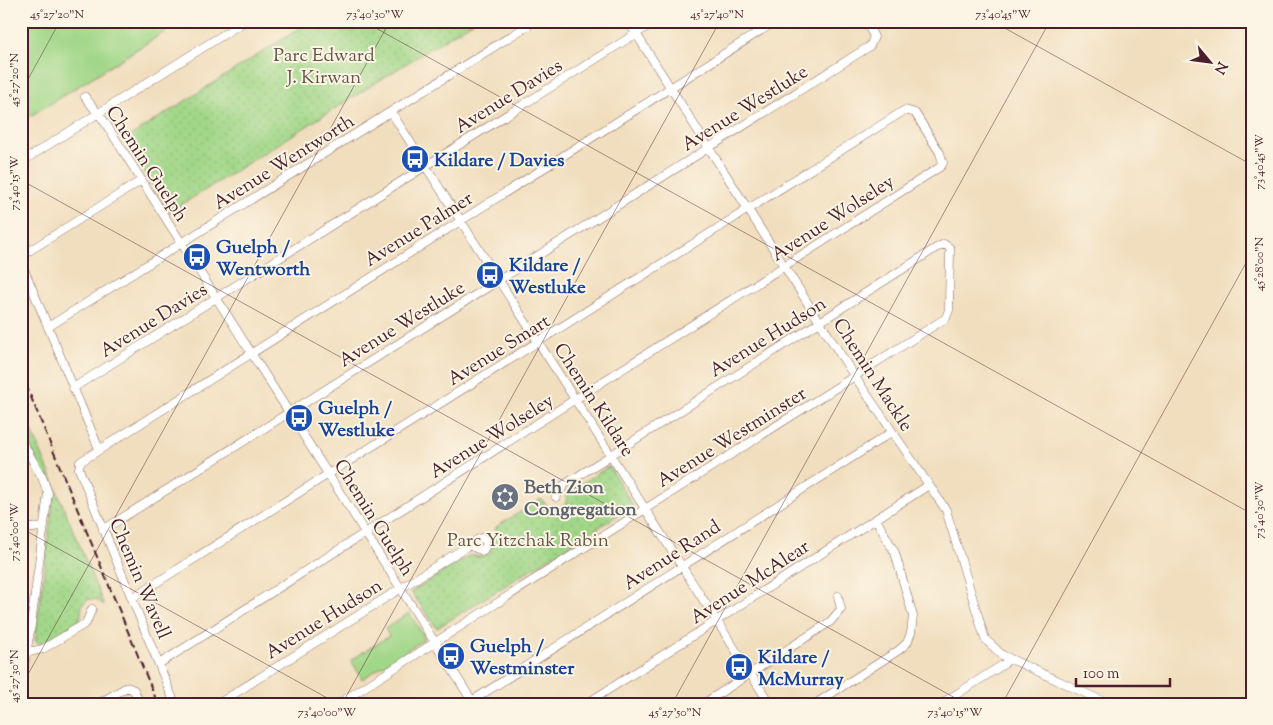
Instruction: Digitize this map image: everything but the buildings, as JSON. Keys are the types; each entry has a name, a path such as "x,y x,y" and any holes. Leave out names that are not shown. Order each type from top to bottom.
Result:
{"street":[{"path":"21,162 245,21"},
{"name":"Avenue Wentworth","path":"48,327 535,21"},
{"name":"Chemin Mackle","path":"628,21 784,267 949,517 983,636 995,650 1009,658 1096,701 1109,704"},
{"name":"Avenue Davies","path":"73,388 656,21"},
{"name":"Avenue Palmer","path":"78,463 776,21"},
{"name":"Avenue Westluke","path":"103,530 870,46 874,36 866,21"},
{"name":"Chemin Guelph","path":"85,97 142,180 401,588 471,703"},
{"name":"Avenue Wolseley","path":"159,664 940,167 943,159 940,153 915,113 905,110"},
{"name":"Avenue Smart","path":"132,598 905,110"},
{"name":"Chemin Kildare","path":"391,112 770,704"},
{"path":"99,448 21,262 23,255 28,251 142,180"},
{"name":"Avenue Westminster","path":"338,704 948,316 951,252 949,246 942,245"},
{"name":"Avenue Hudson","path":"556,497 564,485 611,454 942,245"},
{"name":"Avenue Rand","path":"471,703 892,432"},
{"path":"21,440 48,490 44,527 24,649 21,683"},
{"path":"21,460 30,455"},
{"name":"Chemin Wavell","path":"78,463 103,530 176,704"},
{"name":"Avenue McAlear","path":"586,704 928,485"},
{"path":"814,704 899,650 906,643 913,630 912,613 895,553 876,519"},
{"path":"21,532 31,528 44,527"},
{"name":"Avenue Hudson","path":"218,704 466,547 471,546"},
{"path":"703,704 838,615 841,604 838,596"},
{"path":"24,649 40,650 87,621 92,609"},
{"path":"942,704 1004,664 1009,658"},
{"path":"98,704 127,687 134,690 140,704"}],"green space":[{"path":"21,21 182,21 21,122"},
{"name":"Parc Edward J. Kirwan","path":"311,21 474,21 170,212 124,140"},
{"path":"21,404 104,605 97,600 88,599 82,605 80,620 43,644 35,641 54,493 21,435"},
{"name":"Parc Yitzchak Rabin","path":"609,466 633,506 437,628 411,592 470,555 480,557 487,555 493,546 496,527 541,499 551,510 560,508 566,504 567,493"},
{"path":"409,613 424,636 423,640 362,679 351,660 389,636 385,629"}],"railway":[{"path":"21,373 158,704"}],"place":[{"name":"Kildare / Davies","path":"415,159"},
{"name":"Guelph / Wentworth","path":"197,257"},
{"name":"Kildare / Westluke","path":"490,275"},
{"name":"Guelph / Westluke","path":"299,418"},
{"name":"Beth Zion Congregation","path":"505,497"},
{"name":"Guelph / Westminster","path":"451,656"},
{"name":"Kildare / McMurray","path":"739,667"}]}
